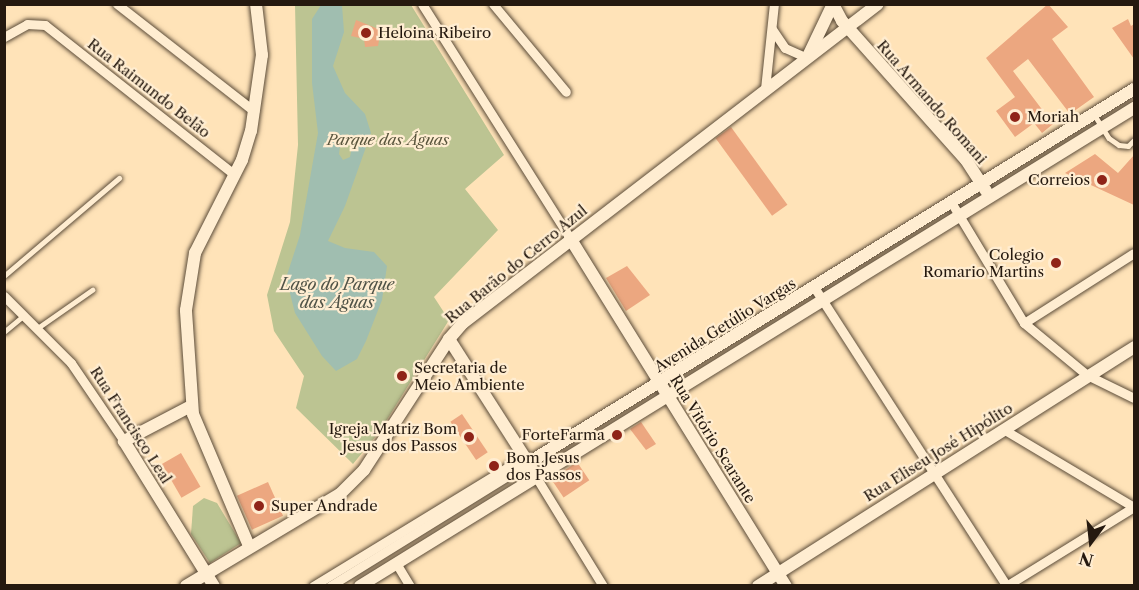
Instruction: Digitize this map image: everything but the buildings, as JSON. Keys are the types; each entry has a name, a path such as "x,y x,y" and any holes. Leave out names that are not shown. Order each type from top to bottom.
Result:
{"main road":[{"path":"249,546 191,406 186,310 190,270 200,240 247,146 262,55 256,4"},
{"path":"807,58 833,4"},
{"name":"Rua Armando Romani","path":"833,4 848,27 966,160 991,198"},
{"name":"Rua Barão do Cerro Azul","path":"186,585 340,494 364,470 449,339 570,238 878,4"},
{"name":"Avenida Getúlio Vargas","path":"526,460 660,383 951,202 983,185 1134,89"},
{"name":"Avenida Getúlio Vargas","path":"360,585 1134,108"},
{"name":"Rua Vitório Scarante","path":"570,238 786,585"},
{"path":"449,339 536,477"},
{"name":"Rua Eliseu José Hipólito","path":"758,585 933,472 1134,347"},
{"path":"124,441 191,406"},
{"name":"Rua Francisco Leal","path":"124,441 214,585"}],"street":[{"path":"117,4 254,111"},
{"name":"Rua Vitório Scarante","path":"422,4 570,238"},
{"path":"493,4 566,92"},
{"path":"765,89 774,4"},
{"name":"Rua Raimundo Belão","path":"4,37 27,24 45,25 234,174"},
{"path":"772,29 785,48 807,58"},
{"path":"951,202 1024,323 1087,375 1134,398"},
{"path":"1024,323 1134,253"},
{"path":"814,287 1006,585 1134,507 1003,429"},
{"name":"Rua Francisco Leal","path":"4,296 39,327 71,363 124,441"},
{"name":"Avenida Getúlio Vargas","path":"313,585 526,460"},
{"name":"Avenida Getúlio Vargas","path":"330,585 526,460"},
{"path":"536,477 603,585"},
{"path":"396,563 410,585"}],"lane":[{"path":"1094,114 1101,128 1119,146 1128,146 1134,140"},
{"path":"4,276 119,178"},
{"path":"39,327 92,290"},
{"path":"4,332 25,314"}],"green space":[{"name":"Parque das Águas","path":"295,5 411,5 504,155 465,189 498,230 434,297 449,320 380,431 353,464 296,408 304,376 274,331 267,295 290,222 298,145"},
{"path":"204,498 217,503 241,543 210,563 191,534 193,506"}],"water":[{"name":"Lago do Parque das Águas","path":"321,5 342,5 344,32 333,66 345,93 365,114 371,133 345,206 328,241 345,248 374,252 387,266 382,300 366,341 357,359 336,371 322,356 295,313 286,278 300,235 318,133 312,83 312,19","holes":["347,134 353,142 350,157 343,160 339,154 341,139"]}],"place":[{"name":"Heloina Ribeiro","path":"366,33"},
{"name":"Moriah","path":"1015,117"},
{"name":"Correios","path":"1102,180"},
{"name":"Colegio Romario Martins","path":"1056,263"},
{"name":"Secretaria de Meio Ambiente","path":"402,376"},
{"name":"ForteFarma","path":"617,435"},
{"name":"Igreja Matriz Bom Jesus dos Passos","path":"469,437"},
{"name":"Bom Jesus dos Passos","path":"494,466"},
{"name":"Super Andrade","path":"259,506"}]}
